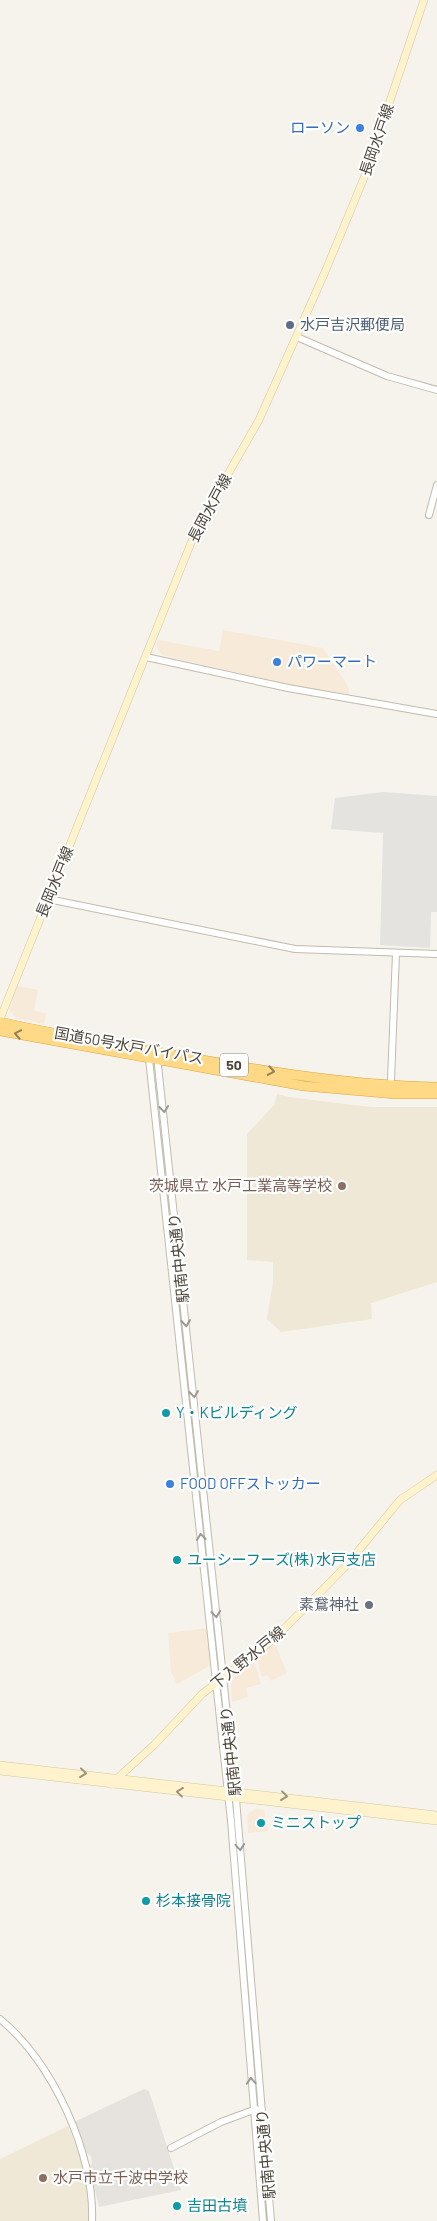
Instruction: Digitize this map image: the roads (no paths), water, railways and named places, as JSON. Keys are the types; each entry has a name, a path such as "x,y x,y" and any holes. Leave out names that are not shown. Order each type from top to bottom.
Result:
{"highway":[{"name":"国道50号水戸バイパス","path":"0,1020 154,1051 315,1078 390,1086 437,1087"},
{"name":"国道50号水戸バイパス","path":"0,1031 154,1060 318,1087 396,1094 437,1094"},
{"path":"315,1078 437,1081"},
{"path":"318,1087 366,1097 437,1100"}],"main road":[{"name":"長岡水戸線","path":"0,1020 197,528 256,426 297,337 364,178 424,0"},
{"name":"下入野水戸線","path":"111,1784 202,1694 263,1648 295,1619 345,1567 400,1500 437,1475"},
{"path":"0,1764 437,1814"},
{"path":"0,1771 437,1821"}],"street":[{"path":"297,337 387,376 437,390"},
{"path":"429,515 437,485"},
{"path":"146,658 288,688 437,714"},
{"path":"48,899 295,949 437,954"},
{"path":"390,1080 396,952"},
{"name":"駅南中央通り","path":"154,1051 228,1798 263,2221"},
{"name":"駅南中央通り","path":"154,1060 224,1678 236,1799 271,2221"},
{"path":"0,2019 39,2061 66,2111 87,2174 92,2199 92,2221"},
{"path":"172,2148 221,2122 262,2106"}],"place":[{"name":"ローソン","path":"360,128"},
{"name":"水戸吉沢郵便局","path":"290,325"},
{"name":"パワーマート","path":"277,662"},
{"name":"茨城県立 水戸工業高等学校","path":"342,1186"},
{"name":"Y・Kビルディング","path":"166,1413"},
{"name":"FOOD OFFストッカー","path":"170,1484"},
{"name":"ユーシーフーズ(株) 水戸支店","path":"177,1560"},
{"name":"素鵞神社","path":"369,1605"},
{"name":"ミニストップ","path":"261,1823"},
{"name":"杉本接骨院","path":"146,1901"},
{"name":"水戸市立千波中学校","path":"43,2178"},
{"name":"吉田古墳","path":"177,2206"}]}
